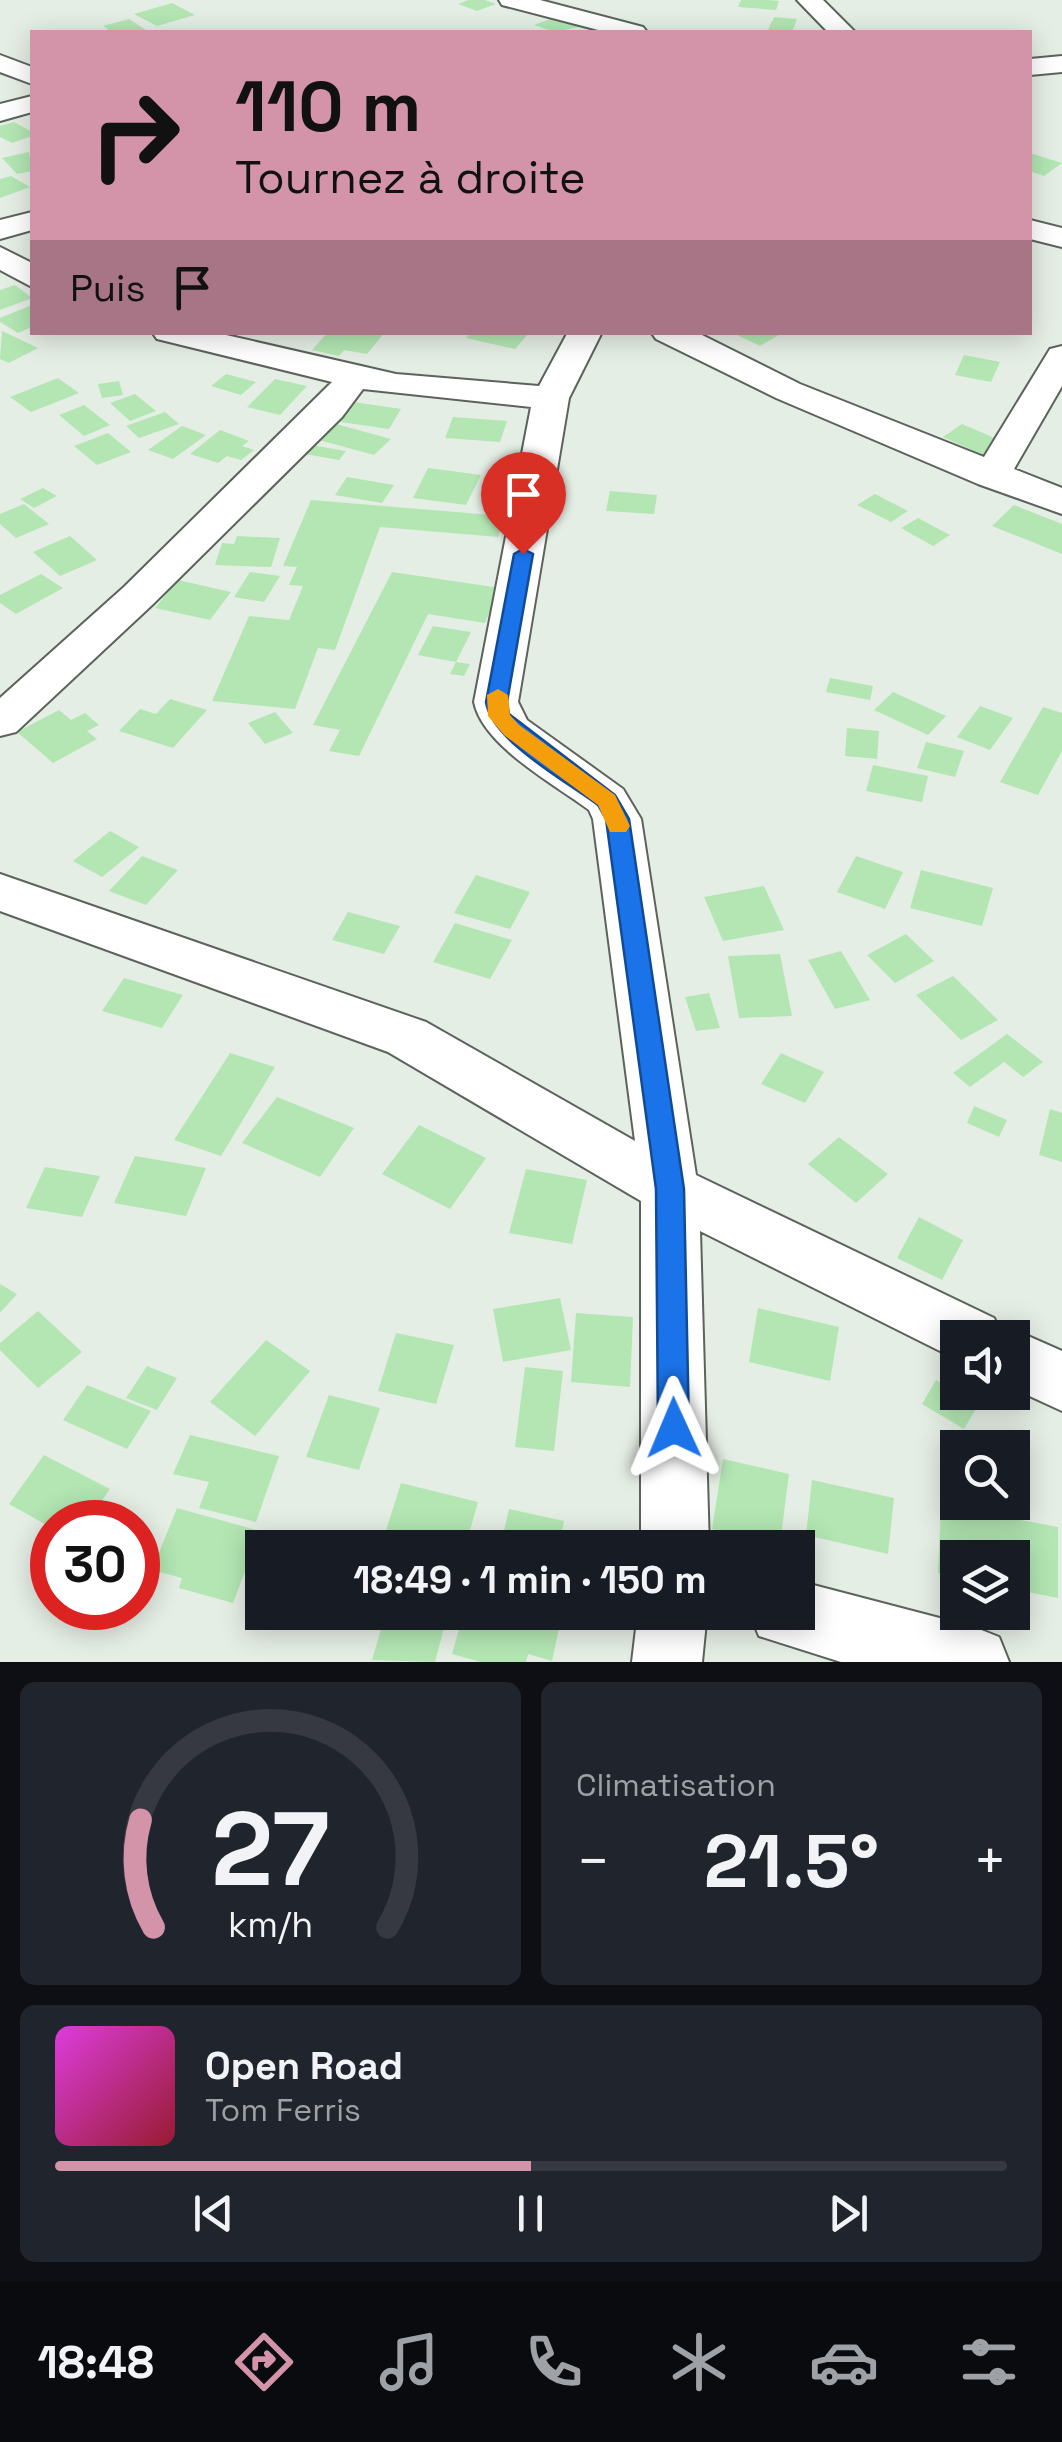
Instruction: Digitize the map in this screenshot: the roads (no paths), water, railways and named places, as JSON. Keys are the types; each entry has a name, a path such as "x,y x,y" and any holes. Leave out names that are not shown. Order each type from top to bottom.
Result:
{"street":[{"path":"510,0 626,30"},
{"path":"810,0 840,30"},
{"path":"0,63 30,75"},
{"path":"1032,67 1062,64"},
{"path":"0,113 30,105"},
{"path":"0,230 30,222"},
{"path":"1032,230 1062,238"},
{"path":"0,256 30,276"},
{"path":"181,335 396,385 551,398"},
{"path":"583,335 551,398 496,702 499,716 511,730 607,800 617,819 670,1189 675,1530"},
{"path":"674,335 788,391 1062,502"},
{"path":"991,476 1062,356"},
{"path":"0,722 194,542 328,409 354,377"},
{"path":"0,892 407,1037 670,1189 940,1322"},
{"path":"1030,1366 1062,1382"},
{"path":"815,1620 974,1662"},
{"path":"666,1662 670,1630"}]}
